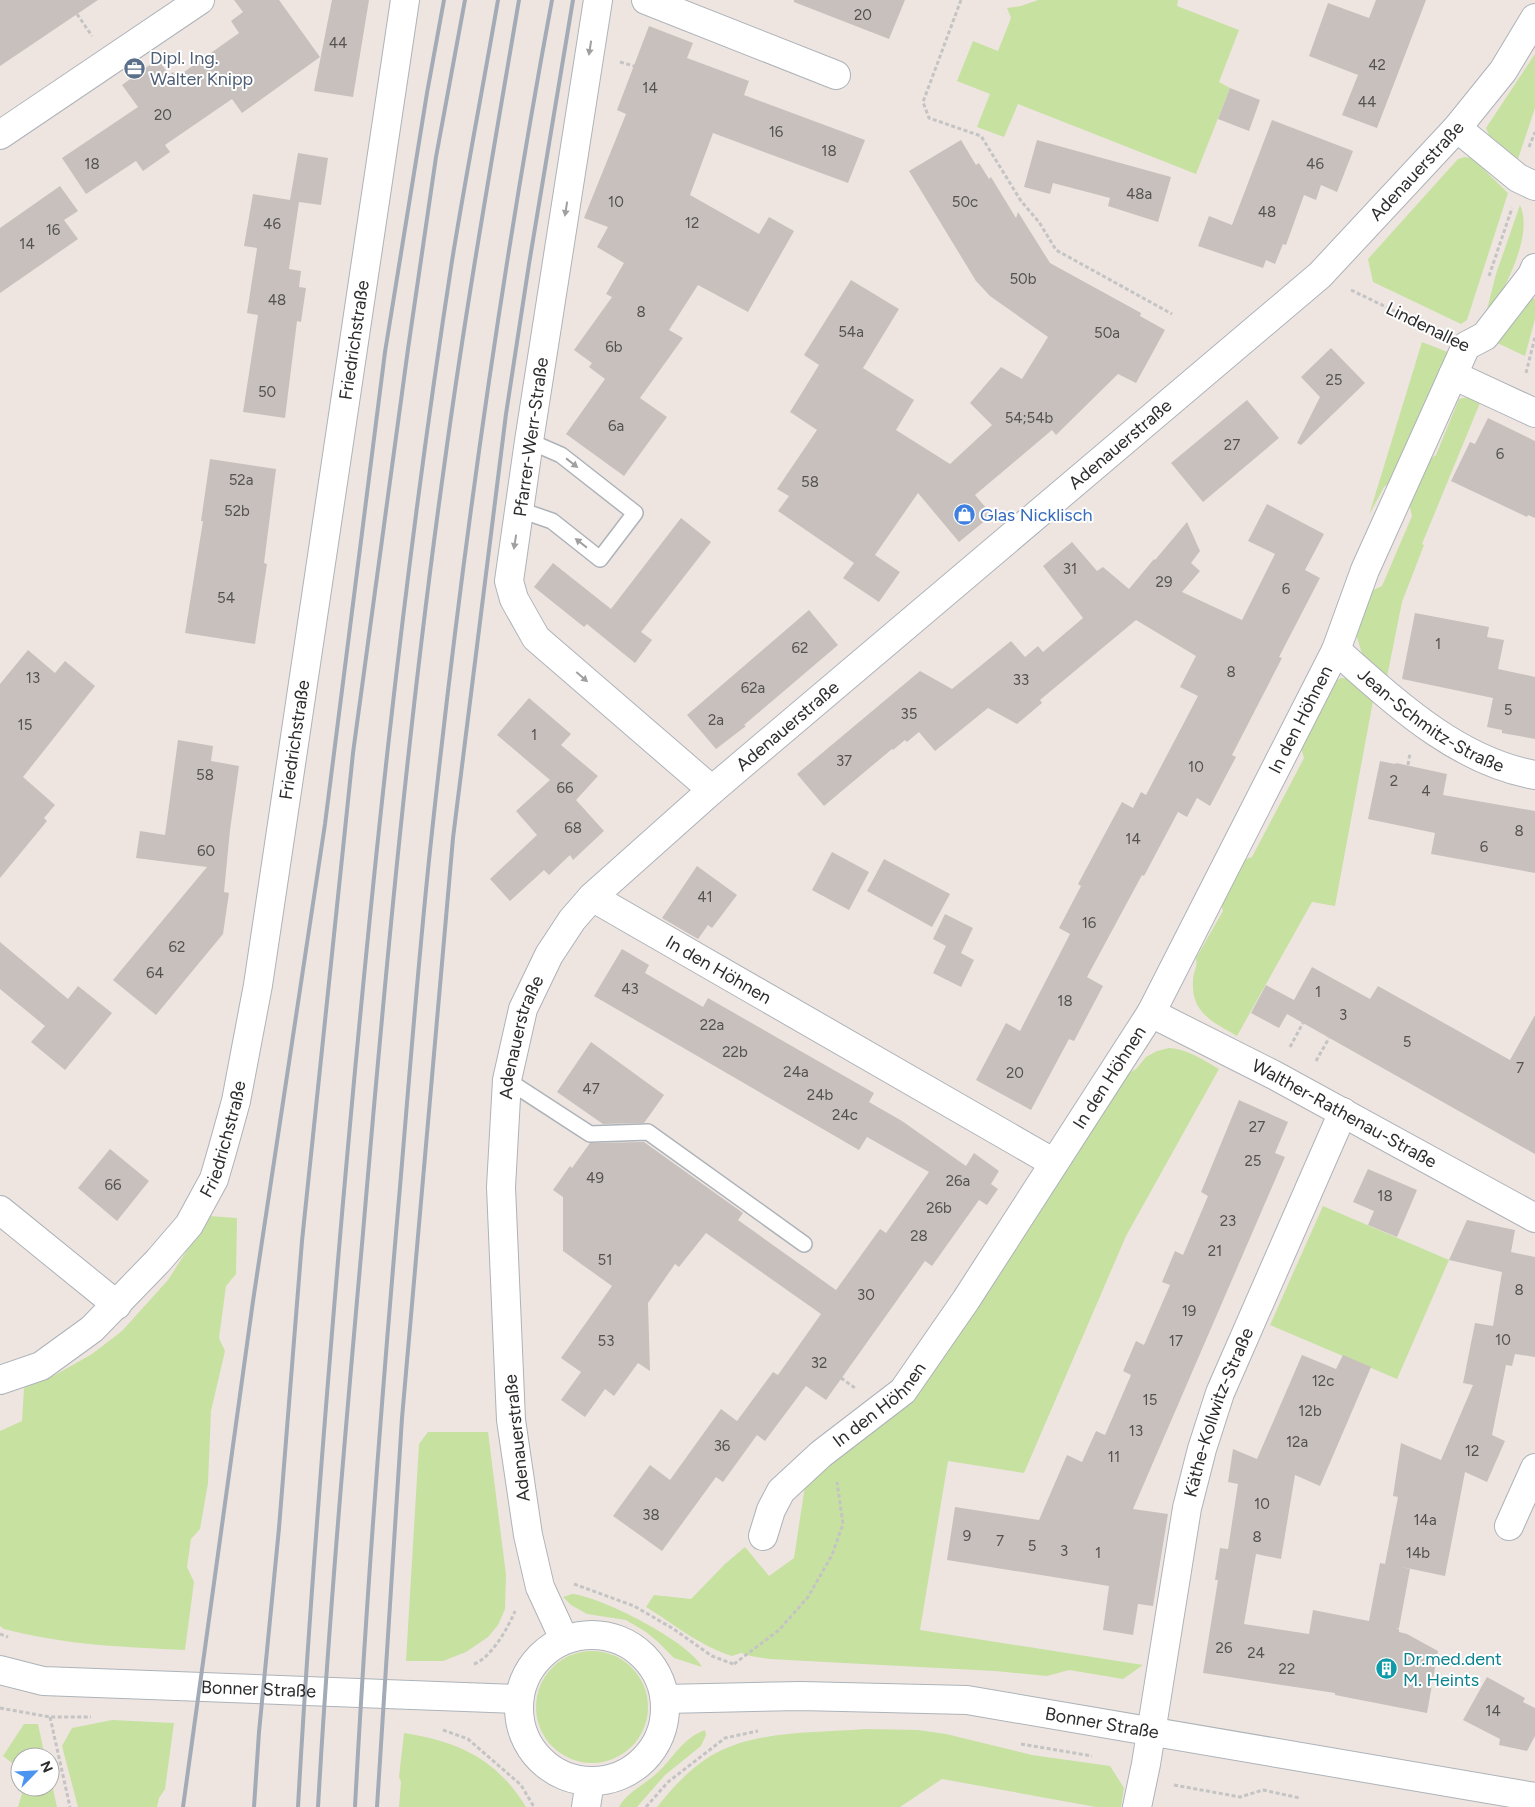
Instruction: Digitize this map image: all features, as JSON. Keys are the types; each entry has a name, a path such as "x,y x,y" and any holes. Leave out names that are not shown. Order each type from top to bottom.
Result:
{"street":[{"path":"0,136 200,0"},
{"name":"Friedrichstraße","path":"0,1380 41,1366 92,1329 158,1261 189,1225 214,1179 236,1101 258,985 405,0"},
{"name":"Pfarrer-Werr-Straße","path":"598,0 529,441 510,581 514,599 536,638 712,790"},
{"path":"646,0 836,75"},
{"name":"Adenauerstraße","path":"564,1639 540,1587 528,1536 511,1420 501,1187 507,1080 523,1009 549,955 572,920 592,897 712,790 1320,275 1457,128 1503,71 1535,18"},
{"path":"1457,128 1526,182"},
{"path":"1466,346 1485,336 1534,273"},
{"name":"In den Höhnen","path":"763,1536 771,1510 780,1491 821,1454 903,1391 966,1300 1151,1013 1336,650 1366,570 1466,346"},
{"name":"Lindenallee","path":"1454,375 1535,413"},
{"name":"Jean-Schmitz-Straße","path":"1336,650 1400,707 1472,754 1508,769 1535,775"},
{"name":"In den Höhnen","path":"592,897 1054,1163"},
{"name":"Walther-Rathenau-Straße","path":"1151,1013 1274,1075 1535,1218"},
{"name":"Käthe-Kollwitz-Straße","path":"1138,1807 1152,1732 1185,1517 1202,1449 1220,1393 1343,1112"},
{"path":"0,1210 116,1305"},
{"path":"1509,1526 1535,1468"},
{"path":"590,1634 617,1638 640,1652 657,1674 665,1699 665,1717 660,1735 651,1751 639,1764 624,1774 607,1780 588,1794 565,1776 545,1764 529,1746 520,1723 519,1699 526,1674 542,1653 564,1639 590,1634"},
{"name":"Bonner Straße","path":"0,1670 43,1681 519,1699"},
{"name":"Bonner Straße","path":"665,1699 801,1696 967,1700 1535,1797"}],"lane":[{"path":"520,510 552,521 600,558 635,513 561,455 529,441"},
{"path":"507,1080 590,1134 648,1132 804,1244"}],"path":[{"path":"961,0 922,102 929,118 981,136 1021,201 1039,222 1056,250 1172,314"},
{"path":"1487,281 1514,201 1526,182"},
{"name":"Lindenallee","path":"1320,275 1466,346"},
{"path":"1526,374 1535,337"},
{"path":"1518,370 1530,376"},
{"path":"468,1667 483,1661 509,1626 519,1603 540,1587 563,1580 634,1606 672,1628 712,1656 734,1665 779,1630 808,1597 832,1555 843,1524 834,1472 821,1454"},
{"path":"0,1634 15,1639"},
{"path":"43,1681 70,1807"},
{"path":"0,1708 50,1717 94,1716"},
{"path":"442,1730 468,1738 521,1785 534,1807"},
{"path":"646,1807 668,1782 725,1738 762,1730"},
{"path":"1016,1743 1144,1771 1240,1797 1263,1790 1300,1798"}],"green space":[{"path":"1038,0 1178,0 1177,6 1239,30 1219,82 1230,88 1196,174 1018,104 1004,137 977,127 990,94 957,81 973,41 998,51 1011,18 1007,8 1021,6"},
{"path":"1535,54 1535,108 1518,159 1489,135 1486,128"},
{"path":"1472,158 1508,193 1467,320 1461,324 1373,282 1368,259 1458,159"},
{"path":"1520,205 1523,218 1523,233 1519,250 1506,283 1483,325 1496,274"},
{"path":"1526,295 1535,299 1535,319 1525,356 1493,341"},
{"path":"1422,342 1450,353 1400,474 1384,487 1369,515"},
{"path":"1472,396 1482,398 1422,544 1424,545 1402,602 1387,677 1363,657 1356,634 1371,591 1382,586 1412,516 1408,500 1424,463 1436,455 1459,399"},
{"path":"1341,678 1355,679 1373,701 1335,906 1312,902 1237,1036 1212,1021 1200,1009 1193,992 1196,958 1223,911 1219,895 1238,862 1252,857 1304,758 1301,748 1334,682"},
{"path":"1169,1048 1189,1053 1219,1069 1126,1236 1024,1473 948,1461 920,1630 1143,1665 1123,1679 1069,1670 1047,1676 995,1671 769,1659 741,1653 732,1656 698,1641 646,1607 654,1595 691,1599 725,1564 745,1547 769,1576 794,1558 805,1486 922,1389 1096,1111 1108,1106 1127,1074 1136,1069 1146,1057 1157,1051"},
{"path":"1323,1206 1449,1260 1397,1379 1270,1325"},
{"path":"209,1216 237,1218 236,1274 226,1286 219,1338 225,1351 211,1411 208,1483 200,1529 191,1539 187,1567 194,1582 185,1650 72,1642 4,1629 0,1626 0,1431 22,1421 24,1388 55,1375 92,1354 122,1331 168,1280"},
{"path":"428,1432 488,1432 506,1575 505,1609 498,1625 488,1637 466,1652 443,1661 406,1661 419,1444"},
{"path":"572,1594 622,1611 663,1633 681,1645 702,1667 674,1658 646,1632 626,1620 587,1614 571,1605 563,1597"},
{"path":"592,1651 603,1652 613,1656 631,1668 643,1686 647,1696 647,1718 643,1728 631,1746 613,1758 603,1762 592,1763 581,1762 571,1758 553,1746 541,1728 537,1718 536,1707 537,1696 541,1686 553,1668 571,1656 581,1652"},
{"path":"112,1720 174,1723 165,1789 159,1798 157,1807 78,1807 62,1746 72,1728"},
{"path":"24,1724 38,1724 43,1747 10,1747 10,1761 3,1756"},
{"path":"865,1729 918,1730 946,1734 1032,1755 1110,1766 1124,1788 1121,1807 1096,1807 942,1779 900,1807 657,1807 691,1770 716,1753 733,1746 769,1736"},
{"path":"705,1730 706,1735 701,1746 665,1775 637,1807 619,1807 631,1793 662,1768 690,1738"},
{"path":"404,1733 441,1741 474,1755 502,1776 515,1790 526,1807 399,1807 401,1782 399,1777"},
{"path":"21,1797 55,1797 57,1807 18,1807"}],"building":[{"path":"0,0 98,0 0,66"},
{"path":"234,0 279,0 320,57 242,113 232,99 165,145 170,152 143,171 136,161 86,194 62,158 138,107 122,85 158,59 169,75 173,72 177,77 239,33 231,21 243,12"},
{"path":"332,0 369,0 353,97 314,91"},
{"path":"794,0 905,0 889,39 794,2"},
{"path":"1376,0 1426,0 1377,128 1342,115 1358,75 1309,56 1328,3 1369,18"},
{"path":"649,26 693,43 687,58 749,81 744,95 865,140 848,183 713,133 690,195 759,234 769,217 794,231 748,312 698,285 669,330 683,338 640,398 667,417 624,476 566,434 605,379 589,367 592,363 574,350 612,297 606,294 624,263 597,247 608,227 584,218 626,114 617,110"},
{"path":"1230,88 1260,100 1249,131 1218,119"},
{"path":"1272,120 1353,151 1337,192 1321,185 1316,200 1304,195 1286,245 1283,244 1275,264 1266,260 1263,268 1198,246 1209,216 1232,225"},
{"path":"961,140 976,165 979,163 989,179 991,177 1016,218 1018,212 1050,263 1141,313 1140,316 1165,330 1136,383 1118,374 1056,435 1052,430 975,495 992,515 959,542 918,493 875,555 900,572 879,602 843,578 854,563 778,511 789,496 777,489 817,430 790,412 819,365 804,355 851,280 899,309 863,368 914,400 896,430 950,464 992,425 970,403 1001,367 1022,379 1048,337 990,296 976,281 909,171"},
{"path":"1037,140 1171,177 1158,222 1108,206 1110,198 1053,183 1050,194 1024,187"},
{"path":"298,153 328,158 321,205 299,202 289,269 301,271 299,287 306,288 301,322 297,321 285,418 243,412 258,315 247,313 257,248 244,246 253,194 290,200"},
{"path":"60,186 78,211 64,220 78,239 0,293 0,228"},
{"path":"1331,348 1365,383 1301,445 1297,443 1320,397 1301,377"},
{"path":"1247,400 1279,438 1203,502 1171,463"},
{"path":"1488,418 1535,441 1535,518 1528,515 1527,517 1451,481 1470,442 1475,444"},
{"path":"210,459 276,469 264,563 267,564 255,644 185,633 203,521 201,521"},
{"path":"1267,504 1324,534 1305,570 1320,578 1279,657 1282,658 1232,755 1236,757 1210,806 1197,798 1187,817 1178,812 1144,876 1142,875 1087,977 1103,986 1074,1041 1069,1039 1031,1110 976,1080 1006,1023 1020,1031 1070,934 1059,928 1081,886 1078,884 1122,802 1133,808 1141,792 1146,795 1198,696 1180,687 1196,656 1136,620 1040,700 1042,703 1017,724 988,708 935,751 919,732 907,742 905,740 892,749 824,806 797,774 920,671 952,689 1011,641 1025,657 1038,646 1043,652 1083,618 1043,566 1072,542 1097,571 1103,567 1129,589 1187,522 1200,551 1191,563 1200,571 1182,592 1242,620 1275,554 1248,541"},
{"path":"681,518 711,542 641,632 652,640 635,663 587,624 584,627 534,587 553,563 611,609"},
{"path":"809,610 838,645 744,725 746,726 716,749 687,715"},
{"path":"1415,613 1489,627 1487,637 1504,640 1498,669 1535,677 1535,739 1502,733 1502,730 1487,727 1493,698 1402,679"},
{"path":"28,650 55,673 65,661 95,686 23,777 55,805 44,818 47,821 0,878 0,684"},
{"path":"529,698 571,734 561,745 598,776 576,800 604,831 573,860 570,855 549,875 544,870 510,901 490,879 537,835 516,811 550,780 497,735"},
{"path":"178,740 213,746 211,761 239,766 224,892 229,893 223,934 156,1015 113,980 207,867 136,858 140,831 165,835"},
{"path":"1380,761 1447,774 1443,795 1535,811 1535,873 1431,854 1435,833 1368,819"},
{"path":"832,852 869,872 849,910 812,890"},
{"path":"884,859 950,894 932,927 867,891"},
{"path":"697,866 737,895 712,928 708,925 698,939 662,918"},
{"path":"945,914 973,928 961,953 974,960 961,987 933,973 946,946 933,939"},
{"path":"0,942 68,999 78,986 112,1013 65,1070 31,1042 45,1026 0,989"},
{"path":"622,949 649,965 645,973 703,1007 708,998 874,1093 869,1102 902,1121 966,1166 974,1153 999,1171 991,1184 998,1189 987,1205 979,1200 932,1266 925,1261 826,1400 806,1386 765,1441 757,1435 723,1482 716,1477 662,1551 613,1516 650,1465 670,1480 721,1409 737,1421 773,1372 778,1375 821,1314 706,1233 679,1267 675,1264 648,1303 650,1371 638,1363 614,1396 605,1389 585,1417 561,1400 581,1372 561,1358 612,1286 563,1251 563,1197 553,1190 590,1143 644,1142 743,1213 738,1220 836,1290 880,1229 886,1233 929,1172 867,1137 859,1150 594,996"},
{"path":"1312,967 1370,999 1378,986 1510,1060 1535,1015 1535,1154 1287,1014 1279,1028 1251,1013 1266,985 1294,1000"},
{"path":"591,1042 664,1095 644,1123 603,1124 557,1092"},
{"path":"1239,1100 1288,1122 1275,1153 1285,1157 1133,1509 1168,1514 1153,1606 1138,1604 1133,1635 1103,1630 1109,1586 947,1560 955,1507 1039,1520 1067,1455 1082,1462 1096,1431 1105,1435 1131,1375 1123,1371 1136,1341 1144,1345 1170,1285 1162,1282 1175,1251 1183,1255 1208,1196 1201,1192"},
{"path":"110,1149 149,1181 117,1221 78,1188"},
{"path":"1368,1169 1417,1190 1397,1237 1368,1225 1374,1211 1353,1202"},
{"path":"1467,1220 1515,1230 1511,1252 1535,1257 1535,1357 1515,1354 1512,1366 1506,1365 1492,1435 1505,1441 1487,1482 1465,1472 1445,1576 1397,1566 1410,1569 1399,1628 1396,1628 1399,1629 1399,1632 1407,1634 1438,1651 1427,1713 1335,1695 1335,1693 1203,1673 1218,1580 1215,1580 1220,1548 1228,1549 1238,1484 1228,1482 1233,1449 1257,1459 1302,1355 1336,1369 1343,1355 1371,1367 1320,1486 1295,1475 1281,1559 1256,1554 1244,1624 1309,1634 1313,1610 1369,1621 1380,1563 1385,1564 1398,1497 1393,1496 1401,1443 1441,1460 1473,1385 1463,1383 1475,1323 1493,1326 1502,1272 1449,1260"},
{"path":"1487,1677 1525,1698 1523,1702 1535,1708 1535,1736 1527,1751 1499,1745 1500,1739 1463,1720"}],"railway":[{"path":"183,1807 253,1301 325,824 385,352 444,0"},
{"path":"254,1807 302,1241 353,753 436,157 465,0"},
{"path":"298,1807 312,1585 336,1288 364,975 389,737 434,380 457,228 498,0"},
{"path":"318,1807 350,1376 380,1040 409,749 453,402 519,0"},
{"path":"355,1807 381,1419 415,1010 432,832 456,623 484,415 533,103 552,0"},
{"path":"377,1807 402,1418 453,838 506,414 573,0"}],"place":[{"name":"Dipl. Ing. Walter Knipp","path":"134,68"},
{"name":"Glas Nicklisch","path":"964,515"},
{"name":"Dr.med.dent M. Heints","path":"1387,1669"}]}
